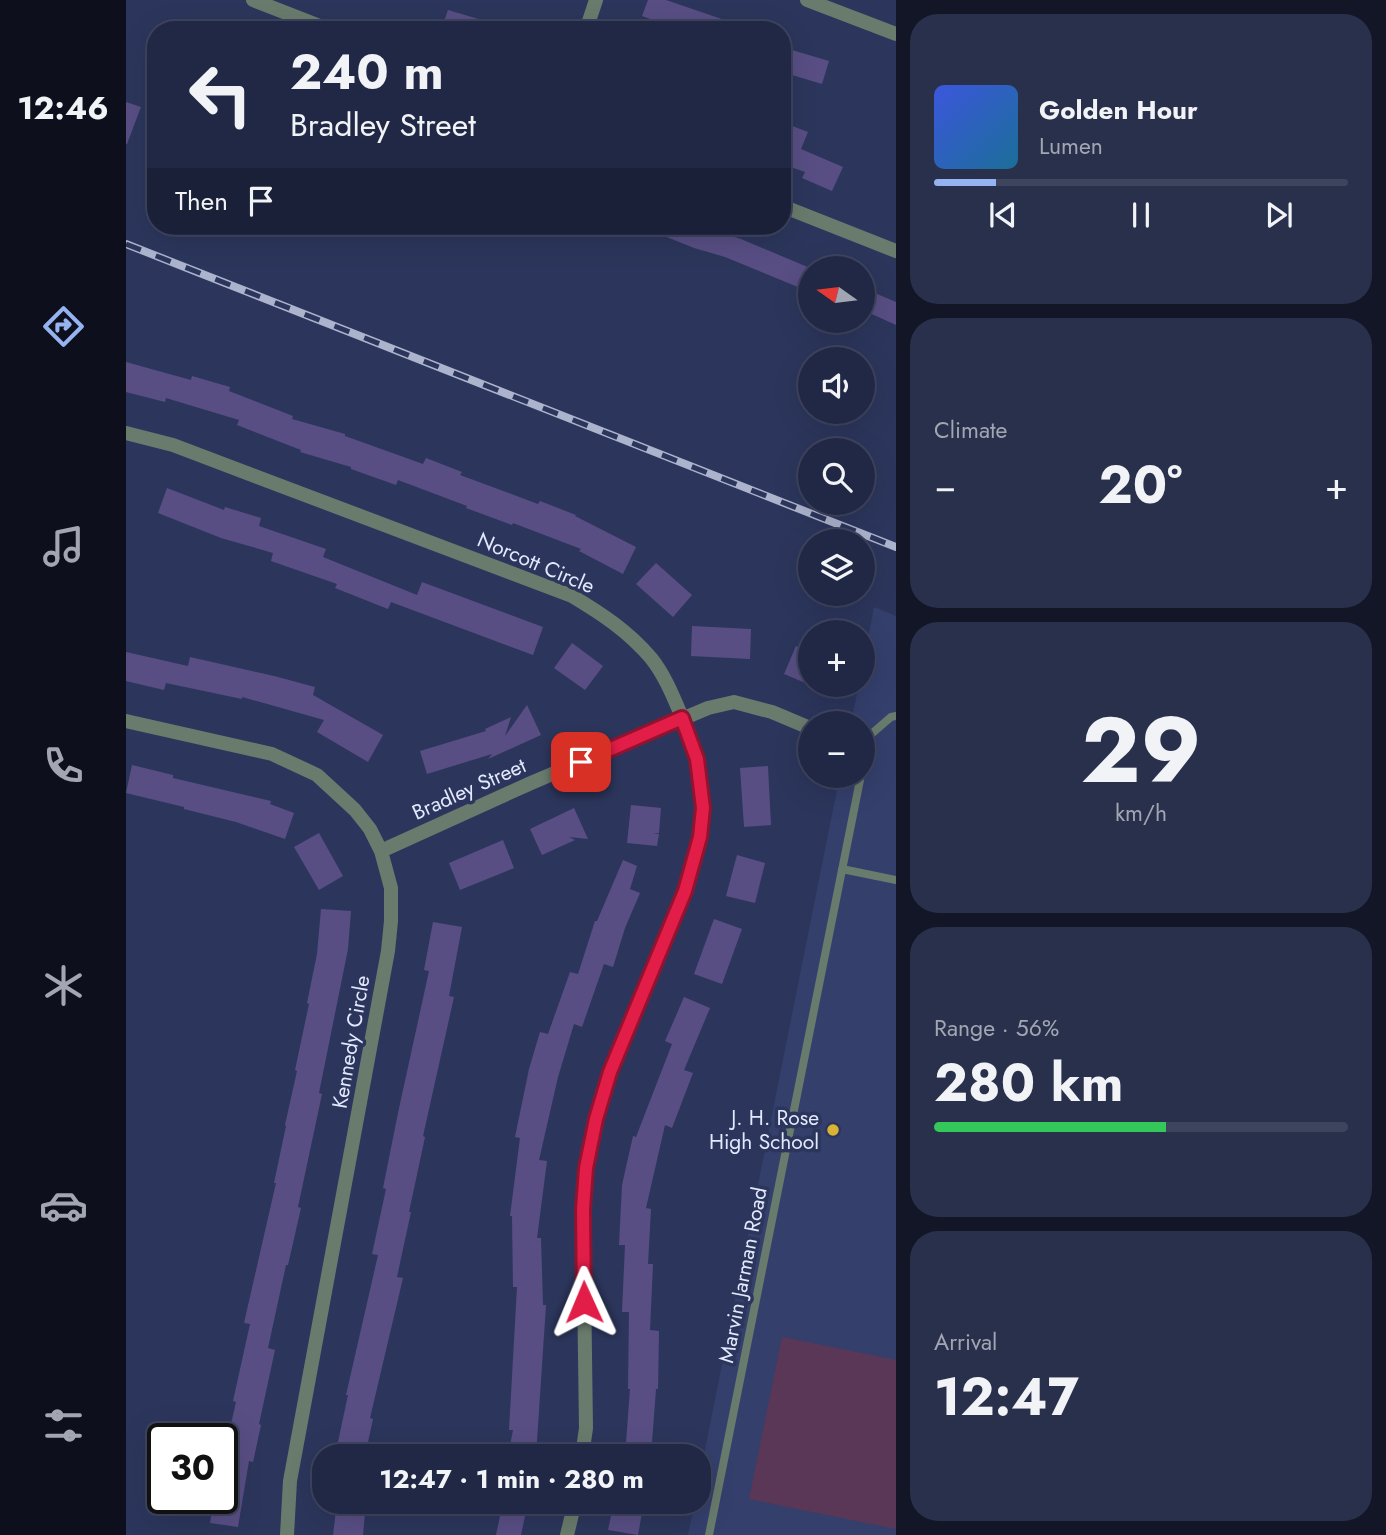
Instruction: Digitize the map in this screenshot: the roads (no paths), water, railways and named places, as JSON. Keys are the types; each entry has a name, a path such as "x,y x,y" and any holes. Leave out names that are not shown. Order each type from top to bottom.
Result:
{"street":[{"path":"253,0 307,21"},
{"path":"589,21 596,0"},
{"path":"807,0 896,34"},
{"path":"791,210 896,251"},
{"name":"Norcott Circle","path":"126,433 173,445 572,596 615,623 652,659 671,691 697,759 703,808 700,837 685,891 610,1072 596,1119 586,1168 583,1209 586,1428 584,1444"},
{"name":"Bradley Street","path":"381,851 531,783 708,708 733,702 772,712 798,723"},
{"name":"Kennedy Circle","path":"126,721 272,754 317,775 355,810 370,829 381,851 391,888 388,951 290,1481 287,1535"},
{"path":"567,1535 572,1514"}],"lane":[{"path":"875,731 896,716"},
{"name":"Marvin Jarman Road","path":"709,1535 858,788"},
{"path":"842,869 896,880"}],"railway":[{"path":"126,244 896,547"}],"place":[{"name":"J. H. Rose High School","path":"833,1130"}]}
